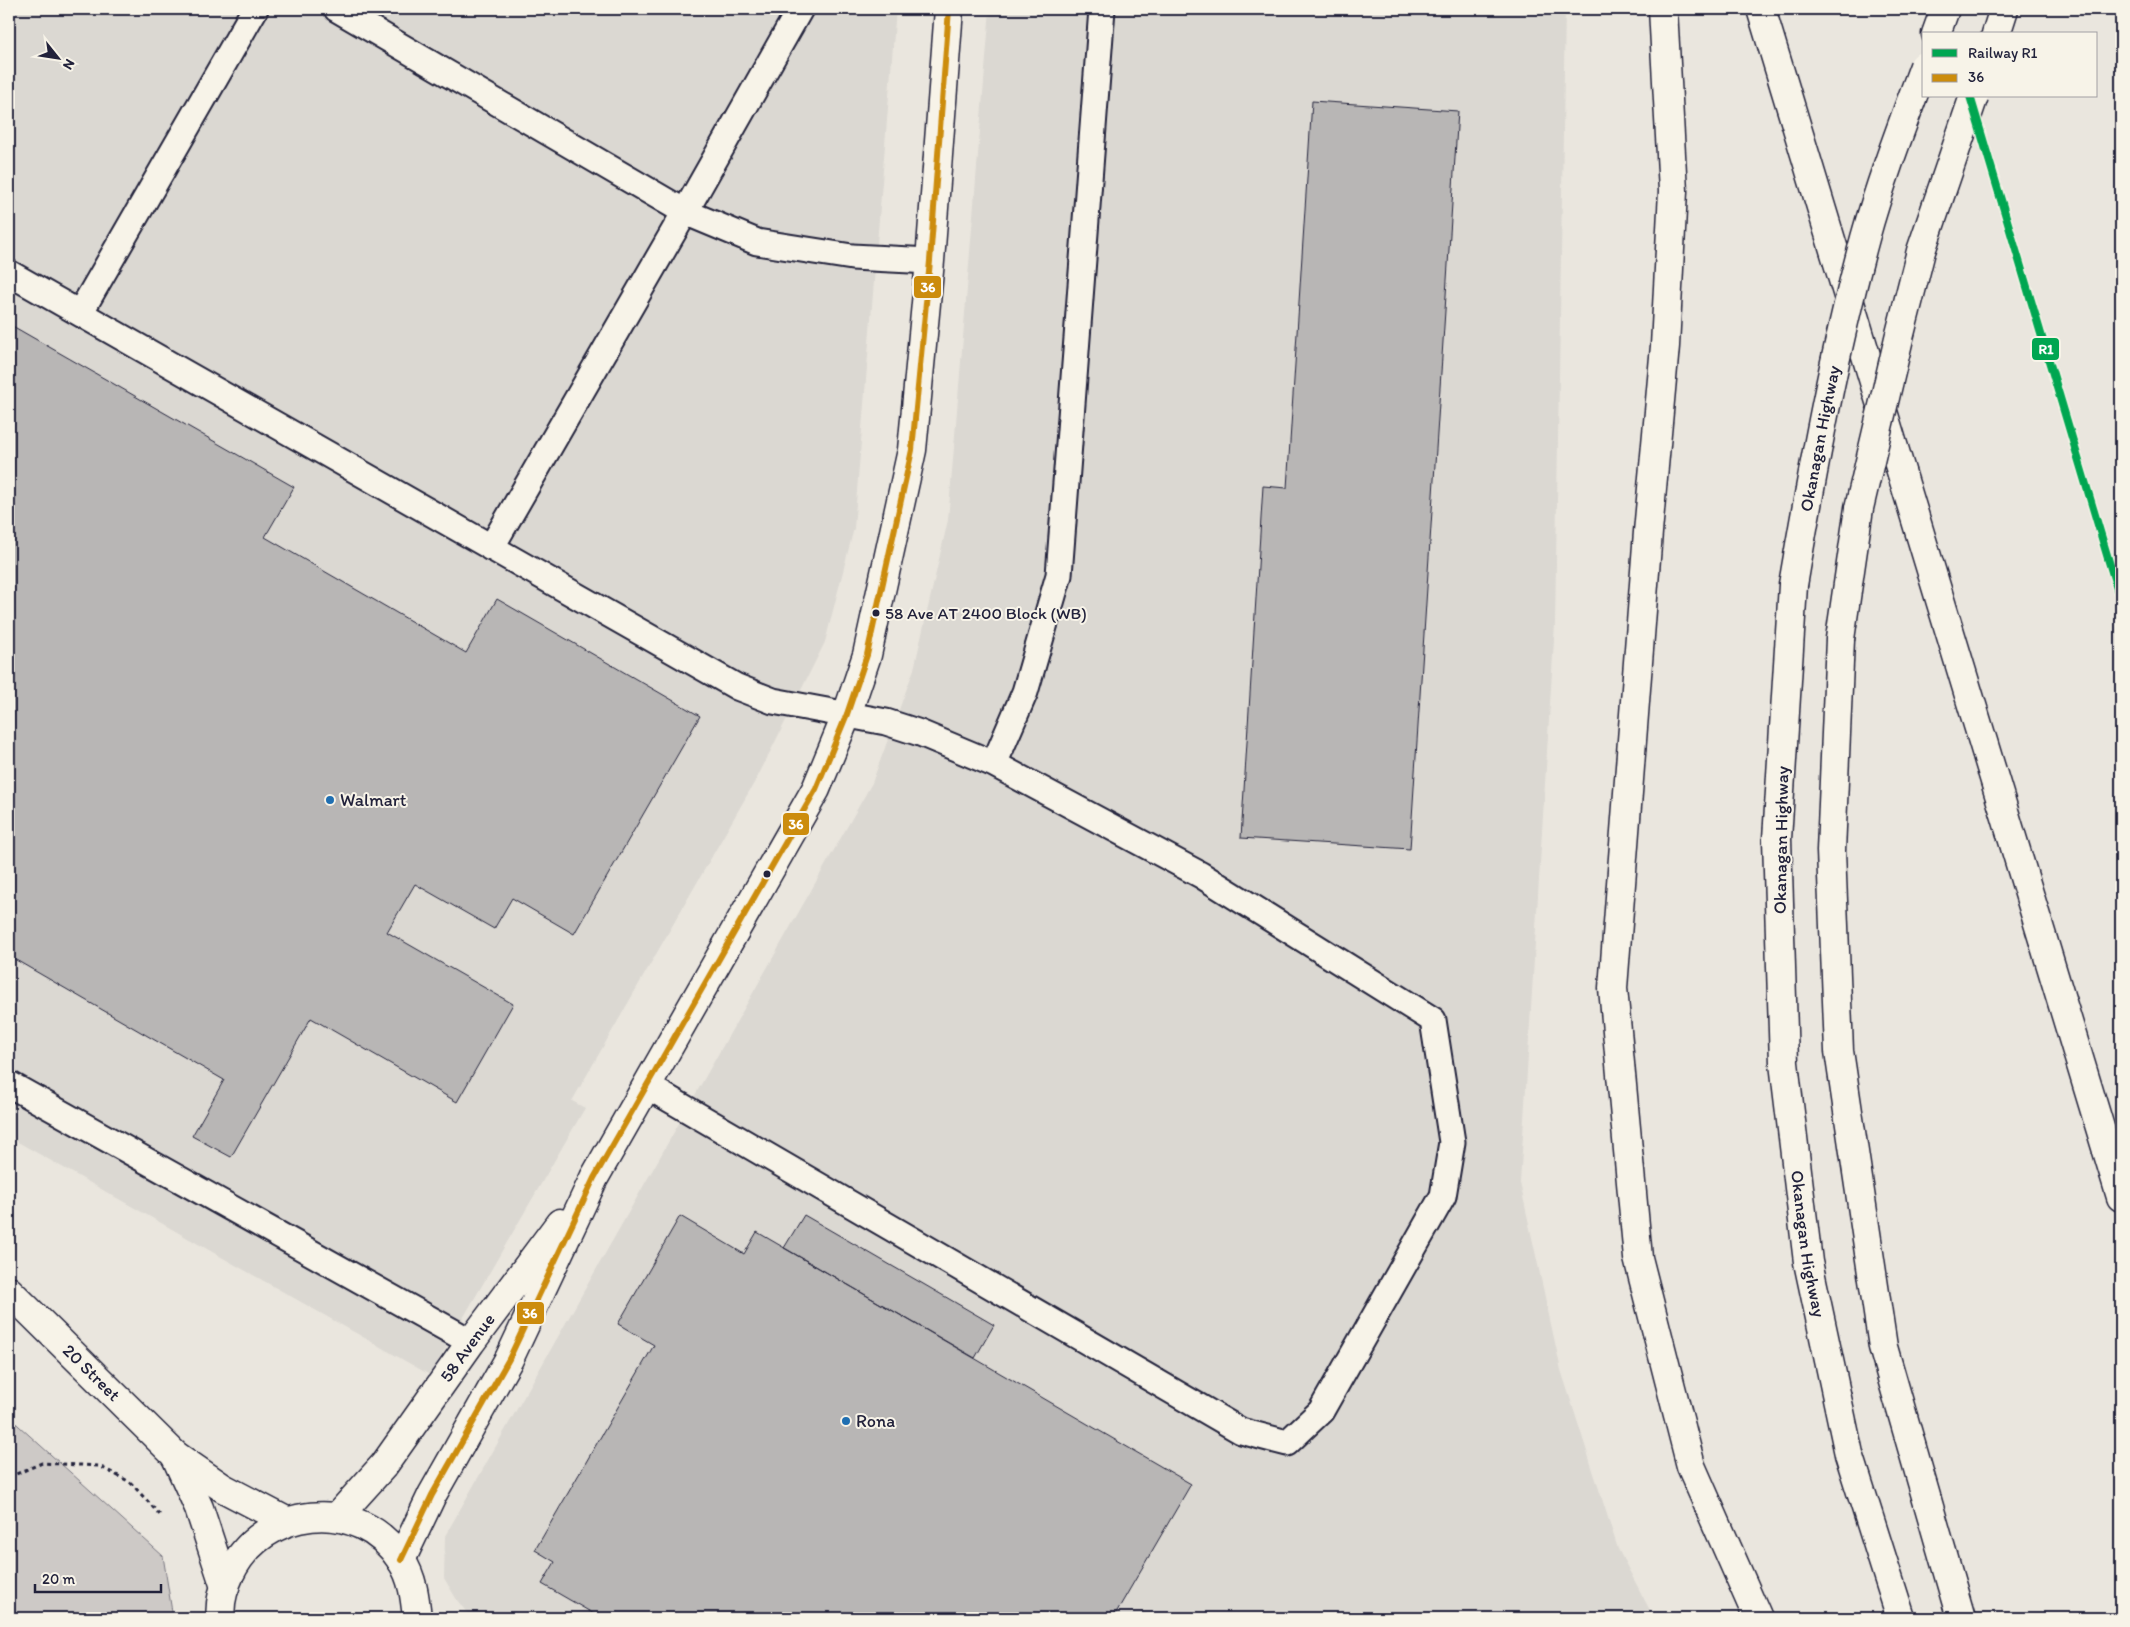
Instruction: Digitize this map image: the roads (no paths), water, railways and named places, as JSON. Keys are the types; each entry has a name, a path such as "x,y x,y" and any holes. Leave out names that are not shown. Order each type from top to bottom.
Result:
{"main road":[{"name":"58 Avenue","path":"401,1560 432,1495 509,1359 594,1178 816,789 847,714 867,655 912,450 930,261 949,9"},
{"path":"1664,9 1673,191 1665,346 1648,532 1613,988 1638,1258 1691,1466 1758,1618"},
{"path":"1761,9 2121,1197"},
{"path":"1937,32 1945,9"},
{"path":"1997,32 2004,9"},
{"name":"Okanagan Highway","path":"1901,1618 1850,1454 1808,1262 1784,1063 1777,839 1793,585 1813,465 1841,334 1865,237 1922,72"},
{"path":"1961,1618 1884,1347 1839,1051 1831,851 1840,639 1859,508 1921,251 1973,98"},
{"name":"58 Avenue","path":"337,1517 384,1464 471,1342 594,1178"},
{"name":"20 Street","path":"9,1291 175,1455 223,1488 286,1522"},
{"name":"20 Street","path":"175,1455 199,1508 225,1586"},
{"path":"221,1618 225,1586 238,1559 248,1547 259,1536 286,1522 311,1516 337,1517 362,1525 384,1540 401,1560 414,1591 416,1618"}],"lane":[{"path":"80,313 255,9"},
{"path":"337,9 686,212 757,242 852,257 930,261"},
{"path":"492,548 686,212 800,9"},
{"path":"994,764 1025,692 1058,575 1102,9"},
{"path":"9,273 737,687 773,701 886,722 920,733 994,764 1201,875 1433,1020 1452,1142 1443,1196 1321,1411 1287,1442 1241,1431 646,1086"},
{"path":"9,1084 471,1342"}],"rail line":[{"name":"R1","path":"1971,98 2121,602"}],"place":[{"name":"58 Ave AT 2400 Block (WB)","path":"876,613"},
{"name":"Walmart","path":"330,800"},
{"name":"Rona","path":"846,1421"}]}
